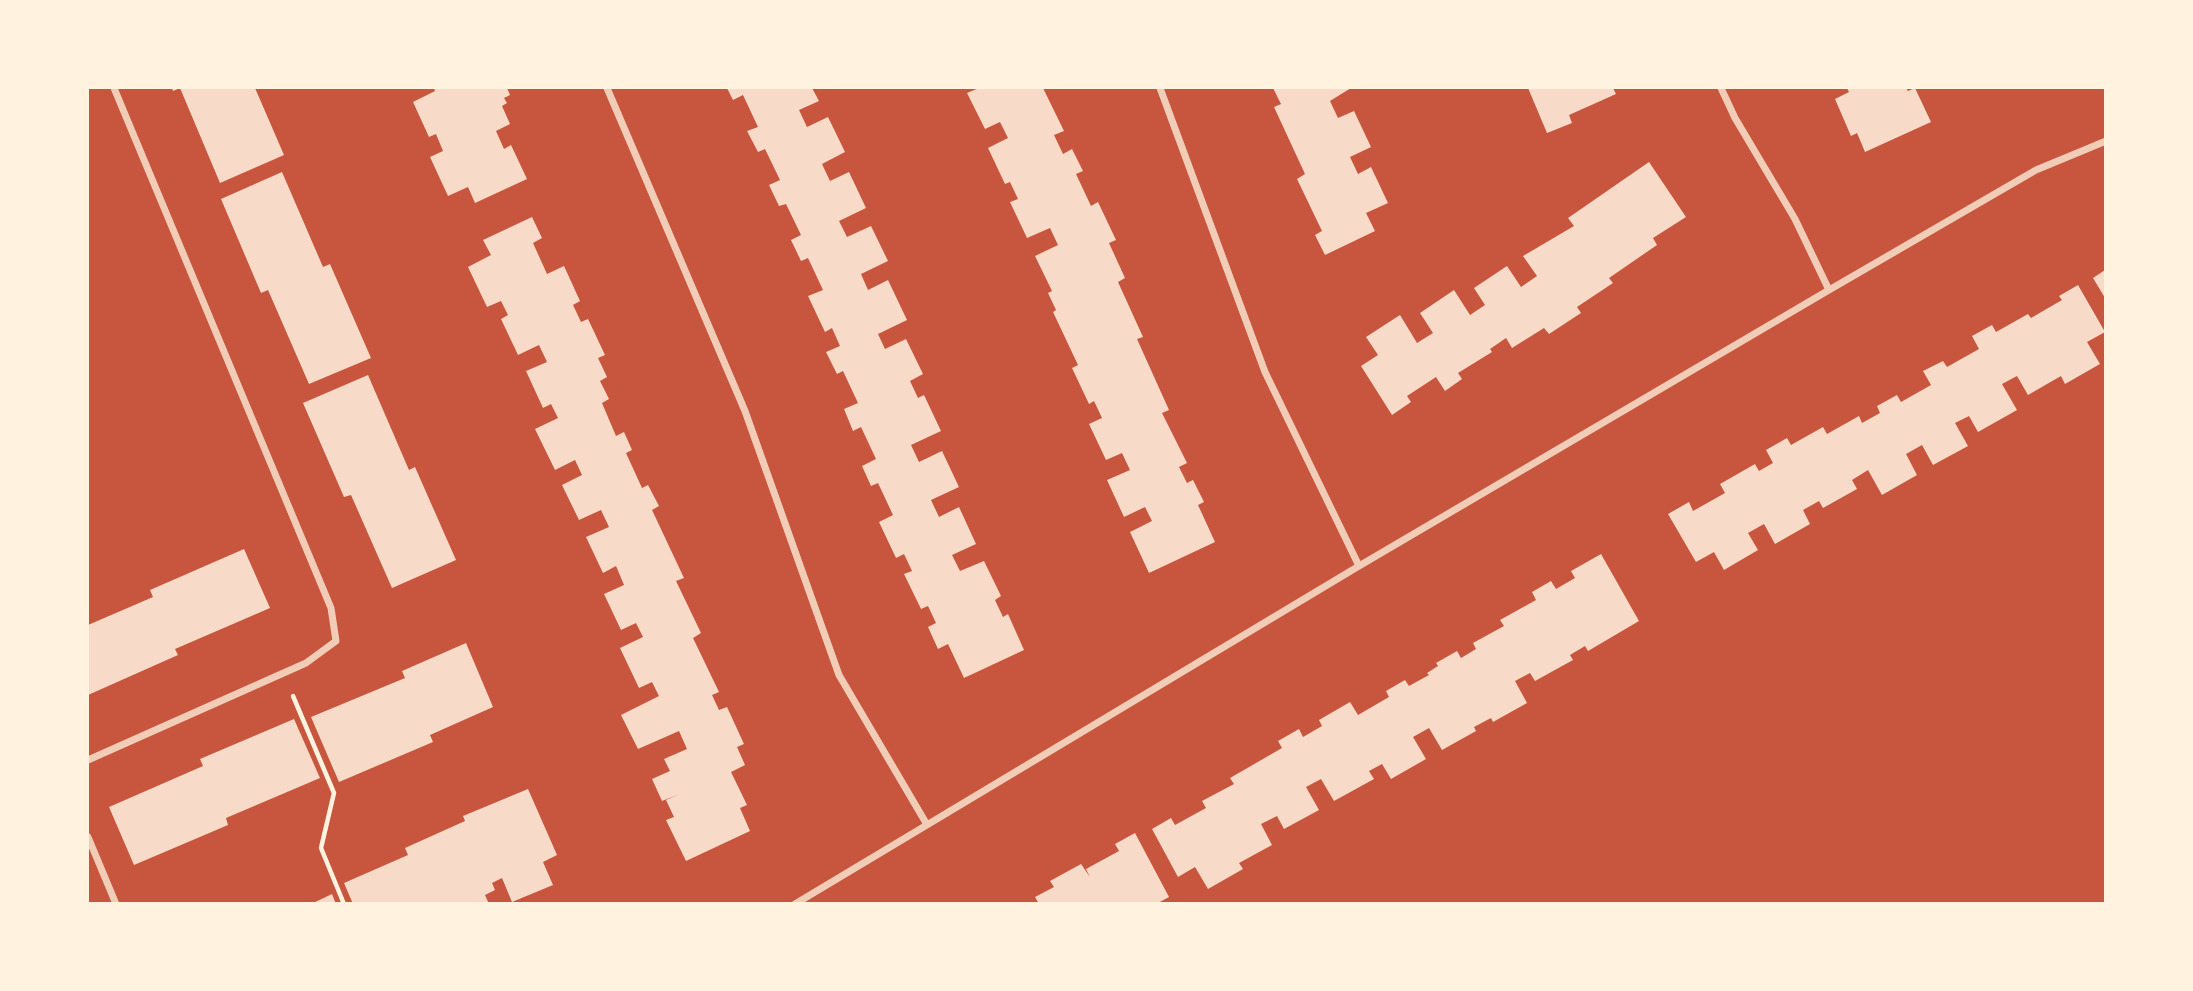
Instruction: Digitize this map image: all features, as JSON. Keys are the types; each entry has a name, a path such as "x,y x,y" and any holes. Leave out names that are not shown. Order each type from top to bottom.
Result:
{"street":[{"path":"88,760 306,663 336,640 331,608 114,88"},
{"path":"607,88 746,411 839,675 926,823"},
{"path":"1160,88 1265,372 1359,566"},
{"path":"1721,88 1735,118 1795,219 1829,290"},
{"path":"795,904 926,823 1829,290 2036,170 2105,141"},
{"path":"88,837 116,904"}],"path":[{"path":"284,673 334,793 321,848 344,904"}],"building":[{"path":"180,88 255,88 284,155 220,183"},
{"path":"434,88 507,88 510,95 504,98 507,103 502,106 510,124 496,131 504,149 511,145 527,179 475,203 468,187 448,196 430,157 443,151 436,134 429,137 413,102 435,91"},
{"path":"727,88 812,88 819,101 799,110 807,127 828,117 845,152 822,164 830,181 849,172 866,208 839,221 847,237 871,226 888,261 861,274 868,290 888,280 907,320 878,334 885,349 906,339 923,374 910,381 918,398 924,395 941,431 911,445 919,462 942,451 959,487 931,500 939,517 959,507 976,544 952,555 960,571 984,561 1001,596 995,600 1003,617 1008,614 1024,650 964,678 948,644 938,649 928,627 936,623 928,606 921,609 904,574 912,571 904,554 896,558 879,522 893,515 878,483 871,486 862,466 876,459 861,427 853,431 844,409 858,403 843,371 837,374 826,352 840,346 832,328 825,332 808,296 823,290 808,258 801,261 791,240 801,235 786,204 779,206 769,185 780,180 765,149 758,152 747,131 758,127 743,95 733,100"},
{"path":"979,88 1043,88 1064,131 1054,135 1063,154 1072,149 1083,171 1076,174 1091,206 1098,202 1116,240 1109,243 1125,278 1118,282 1143,337 1137,339 1169,410 1162,413 1187,463 1179,467 1187,483 1193,480 1204,502 1198,505 1215,542 1149,573 1130,532 1152,521 1145,507 1124,517 1107,480 1130,470 1122,453 1106,460 1089,424 1102,418 1094,401 1089,404 1072,368 1078,365 1053,312 1056,310 1048,293 1052,291 1035,256 1058,245 1050,228 1027,238 1010,202 1018,199 1010,182 1005,184 988,148 1008,138 1000,122 985,129 967,93"},
{"path":"1273,88 1351,88 1330,101 1338,118 1354,111 1371,147 1350,157 1358,174 1371,167 1388,203 1366,213 1375,231 1325,255 1315,235 1322,231 1297,179 1305,174 1274,107 1281,104"},
{"path":"1528,88 1613,88 1616,94 1569,115 1572,123 1547,133"},
{"path":"1847,88 1906,88 1908,91 1915,88 1931,122 1865,152 1857,133 1851,136 1835,99 1849,92"},
{"path":"1649,162 1686,217 1653,238 1657,245 1609,278 1613,283 1577,307 1581,313 1549,334 1544,328 1512,348 1506,338 1490,349 1492,352 1458,373 1462,379 1445,391 1436,377 1407,396 1411,402 1392,415 1361,366 1378,355 1366,337 1400,315 1417,343 1433,333 1420,313 1454,290 1470,315 1485,305 1474,288 1507,266 1521,287 1537,276 1523,256 1574,226 1568,218"},
{"path":"282,172 323,267 330,264 371,358 309,384 268,290 261,293 221,199"},
{"path":"532,217 542,238 533,243 547,274 564,266 580,301 573,305 581,322 588,319 605,355 598,358 607,377 600,381 609,399 602,403 616,436 624,432 632,450 626,453 642,488 648,485 659,506 652,510 684,578 676,581 701,633 693,638 719,692 712,695 719,710 727,707 744,744 737,747 745,765 731,772 747,805 740,808 750,831 686,861 666,820 674,817 666,800 680,794 662,801 652,779 670,771 664,759 687,749 679,731 638,749 621,715 659,696 652,682 639,688 620,648 643,637 636,623 621,630 604,594 624,585 616,566 603,573 586,537 609,527 601,510 579,520 562,485 582,475 575,460 555,470 535,429 558,418 551,404 543,408 526,371 547,362 539,345 518,355 501,319 508,315 501,301 487,307 468,267 491,255 483,240"},
{"path":"2105,270 2105,298 2093,278"},
{"path":"2078,285 2105,332 2087,342 2100,364 2065,384 2061,376 2028,395 2017,376 2002,384 2017,410 1978,432 1969,416 1955,423 1968,446 1933,465 1922,445 1906,454 1917,475 1882,495 1868,470 1852,480 1857,489 1823,508 1819,501 1803,510 1810,524 1775,544 1764,524 1748,533 1758,550 1724,570 1714,552 1696,562 1668,514 1689,502 1693,511 1725,493 1720,484 1755,464 1759,471 1773,463 1766,450 1787,438 1791,445 1823,427 1827,434 1859,416 1862,423 1880,413 1877,406 1897,395 1901,402 1931,385 1923,371 1943,361 1947,367 1979,349 1972,336 1992,325 1996,332 2028,314 2031,318 2062,300 2059,296"},
{"path":"368,375 409,470 415,467 456,560 392,588 351,495 344,497 303,403"},
{"path":"244,549 270,608 175,649 178,655 88,695 88,625 153,597 150,590"},
{"path":"1601,554 1639,621 1588,651 1585,646 1570,655 1573,660 1535,681 1530,673 1515,681 1527,703 1493,722 1491,718 1474,727 1476,731 1442,750 1429,728 1413,737 1426,759 1391,779 1382,764 1369,771 1374,779 1334,801 1321,779 1306,787 1319,810 1284,829 1277,816 1261,824 1272,845 1239,863 1243,869 1208,889 1195,867 1178,877 1152,829 1171,818 1175,825 1206,808 1202,801 1234,784 1230,778 1282,748 1278,741 1299,729 1303,737 1322,726 1319,720 1350,702 1358,715 1389,697 1386,691 1405,680 1409,686 1429,675 1427,673 1438,666 1436,663 1457,651 1461,658 1476,649 1473,643 1504,626 1500,620 1536,600 1532,592 1551,581 1556,589 1575,578 1571,571"},
{"path":"466,643 493,707 430,735 433,742 339,782 311,717 405,678 402,671"},
{"path":"294,719 320,778 226,818 228,825 134,865 109,807 203,766 200,759"},
{"path":"528,789 557,855 543,862 553,885 512,902 502,878 492,883 495,890 485,895 489,904 353,904 344,883 408,855 405,848 465,821 463,816"},
{"path":"1135,833 1169,897 1156,904 1039,904 1035,897 1054,887 1050,881 1081,864 1090,877 1086,869 1119,851 1115,844"},
{"path":"332,894 336,904 311,904"}]}
